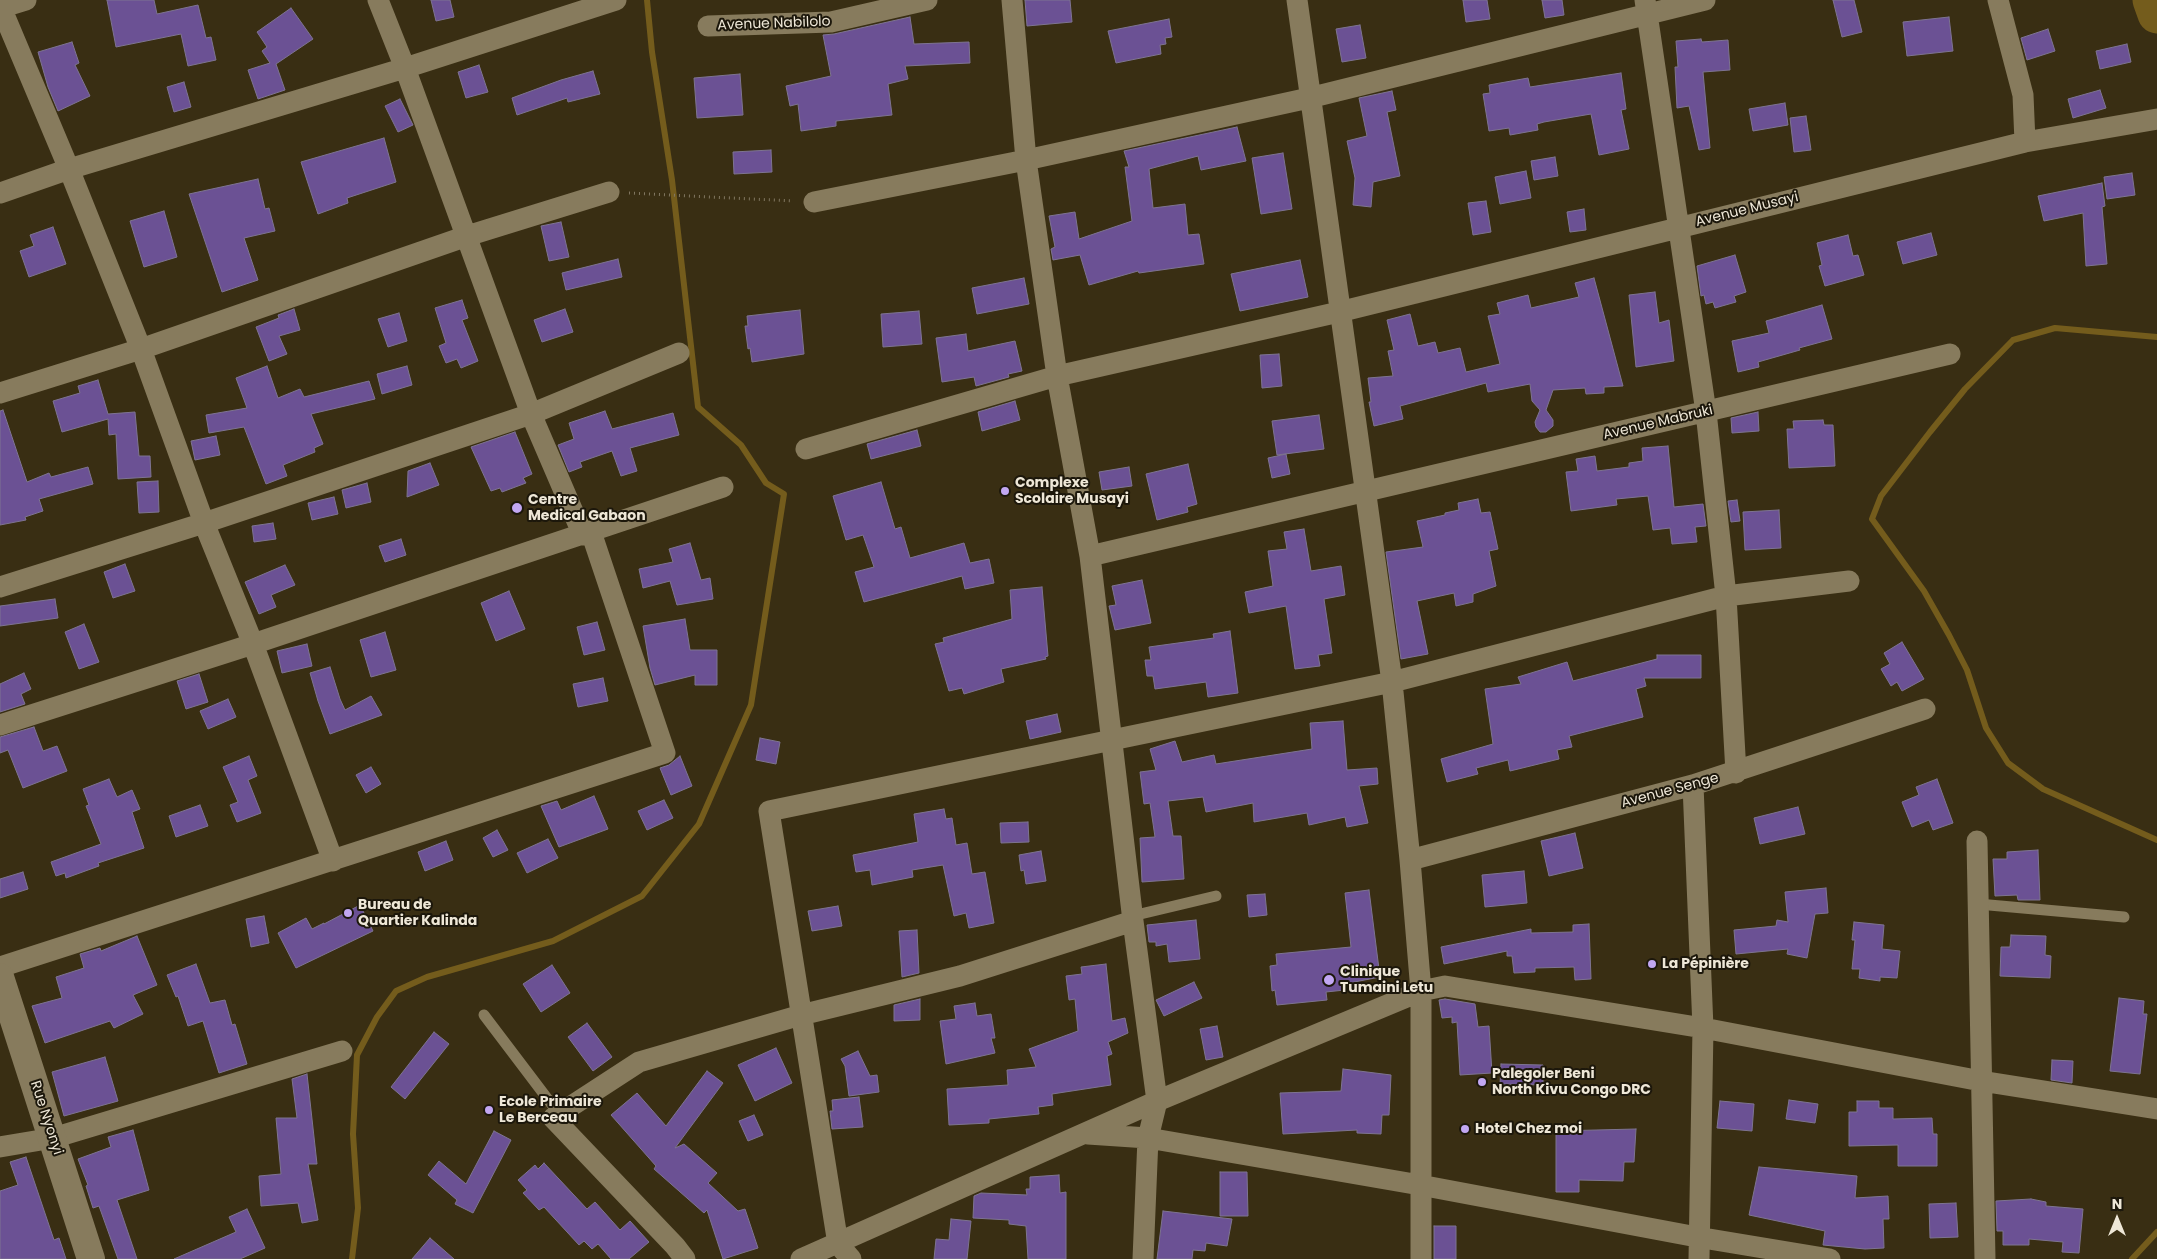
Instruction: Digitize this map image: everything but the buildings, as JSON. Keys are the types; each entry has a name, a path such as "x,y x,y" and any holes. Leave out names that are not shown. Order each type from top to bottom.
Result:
{"street":[{"path":"26,0 0,7 70,169 141,349 204,522 253,644 333,861"},
{"path":"0,967 665,753 587,533 531,414 405,68 378,0"},
{"path":"0,193 70,169 405,68 616,0"},
{"name":"Avenue Nabilolo","path":"708,26 831,22 927,0"},
{"path":"1012,0 1026,160 1058,376 1090,556 1132,918 1157,1101 1148,1138 1143,1259"},
{"path":"1296,0 1392,682 1410,860 1421,991 1421,1259"},
{"path":"814,202 1026,160 1309,98 1646,7 1705,0"},
{"path":"1998,0 2023,95 2026,142"},
{"path":"1646,7 1706,412 1726,596 1736,773"},
{"name":"Avenue Musayi","path":"806,449 1058,376 1339,312 2026,142 2157,119"},
{"path":"0,393 141,349 467,236 609,192"},
{"path":"0,587 531,414 679,353"},
{"name":"Avenue Mabruki","path":"1090,556 1950,354"},
{"path":"0,726 253,644 723,487"},
{"path":"844,1252 801,1015 769,811 1392,682 1726,596 1849,581"},
{"name":"Avenue Senge","path":"1410,860 1693,786 1926,709"},
{"path":"1693,786 1703,1028 1698,1259"},
{"path":"1977,841 1985,1259"},
{"path":"685,1259 675,1246 553,1118 639,1062 801,1015 960,976 1132,918"},
{"name":"Rue Nyonyi","path":"0,977 91,1259"},
{"path":"801,1259 844,1252 1085,1134 1157,1101 1421,991 1445,986 1703,1028 1981,1081 2157,1109"},
{"path":"0,1147 53,1138 342,1051"},
{"path":"1085,1134 1148,1138 1698,1238 1830,1259"}],"lane":[{"path":"1132,918 1216,896"},
{"path":"1978,904 2124,917"},
{"path":"484,1015 559,1114"}],"path":[{"path":"609,192 814,202"}],"waterway":[{"path":"352,1259 358,1208 353,1134 357,1055 377,1017 396,991 427,977 553,941 642,896 699,824 751,705 784,494 766,483 741,445 698,407 672,180 652,52 647,0"},
{"path":"2152,0 2157,14"},
{"path":"2157,337 2055,328 2013,340 1965,389 1930,432 1881,496 1872,519 1924,591 1949,635 1967,670 1986,728 2008,763 2043,789 2157,840"},
{"path":"2132,1259 2157,1232"}],"place":[{"name":"Complexe Scolaire Musayi","path":"1005,491"},
{"name":"Centre Medical Gabaon","path":"517,508"},
{"name":"Bureau de Quartier Kalinda","path":"348,913"},
{"name":"La Pépinière","path":"1652,964"},
{"name":"Clinique Tumaini Letu","path":"1329,980"},
{"name":"Palegoler Beni North Kivu Congo DRC","path":"1482,1082"},
{"name":"Ecole Primaire Le Berceau","path":"489,1110"},
{"name":"Hotel Chez moi","path":"1465,1129"}]}
